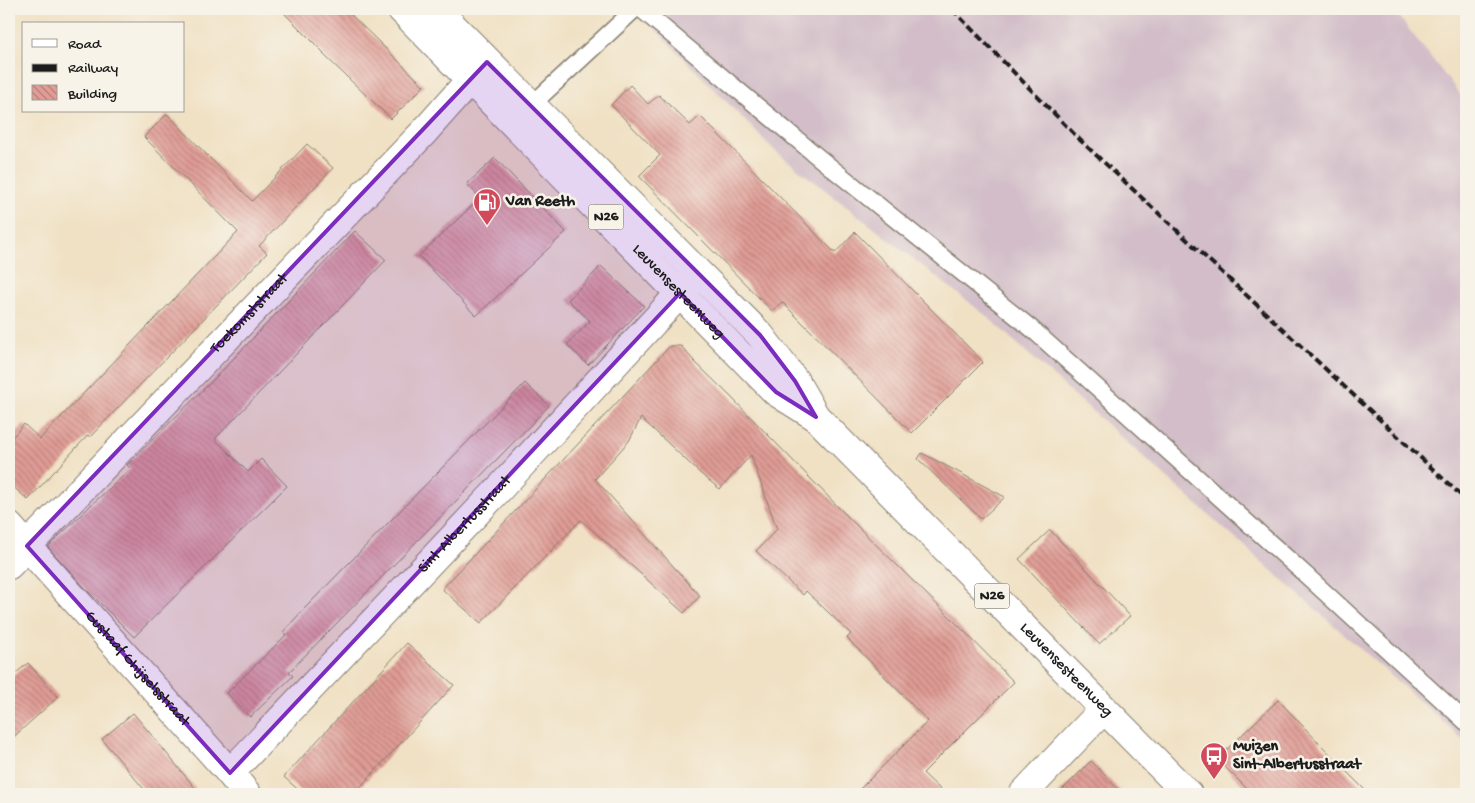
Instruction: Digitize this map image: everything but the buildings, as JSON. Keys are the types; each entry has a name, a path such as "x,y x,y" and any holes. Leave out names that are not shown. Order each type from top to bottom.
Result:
{"street":[{"name":"Leuvensesteenweg","path":"402,9 479,71 522,114 698,273 760,335 795,381 816,418"},
{"name":"Leuvensesteenweg","path":"436,9 479,71"},
{"name":"Toekomststraat","path":"18,556 424,132 479,71"},
{"name":"Leuvensesteenweg","path":"522,114 680,293 776,392 816,418 1188,794"},
{"name":"Sint-Albertusstraat","path":"230,773 500,488 698,273"},
{"name":"Gustaaf Ghijselsstraat","path":"9,526 18,556 230,773 246,794"},
{"path":"1023,794 1104,709"}],"lane":[{"path":"522,114 635,9"},
{"path":"641,9 818,157 1032,329 1308,576 1466,722"}],"highlighted area":[{"path":"487,62 760,335 795,381 816,417 776,392 680,293 230,773 27,546"}],"shaded area":[{"path":"635,9 1393,9 1466,102 1466,742 984,314 774,150"}],"railway":[{"path":"952,9 1080,140 1466,500"}],"place":[{"name":"Van Reeth","path":"487,226"},
{"name":"Muizen Sint-Albertusstraat","path":"1214,780"}]}
